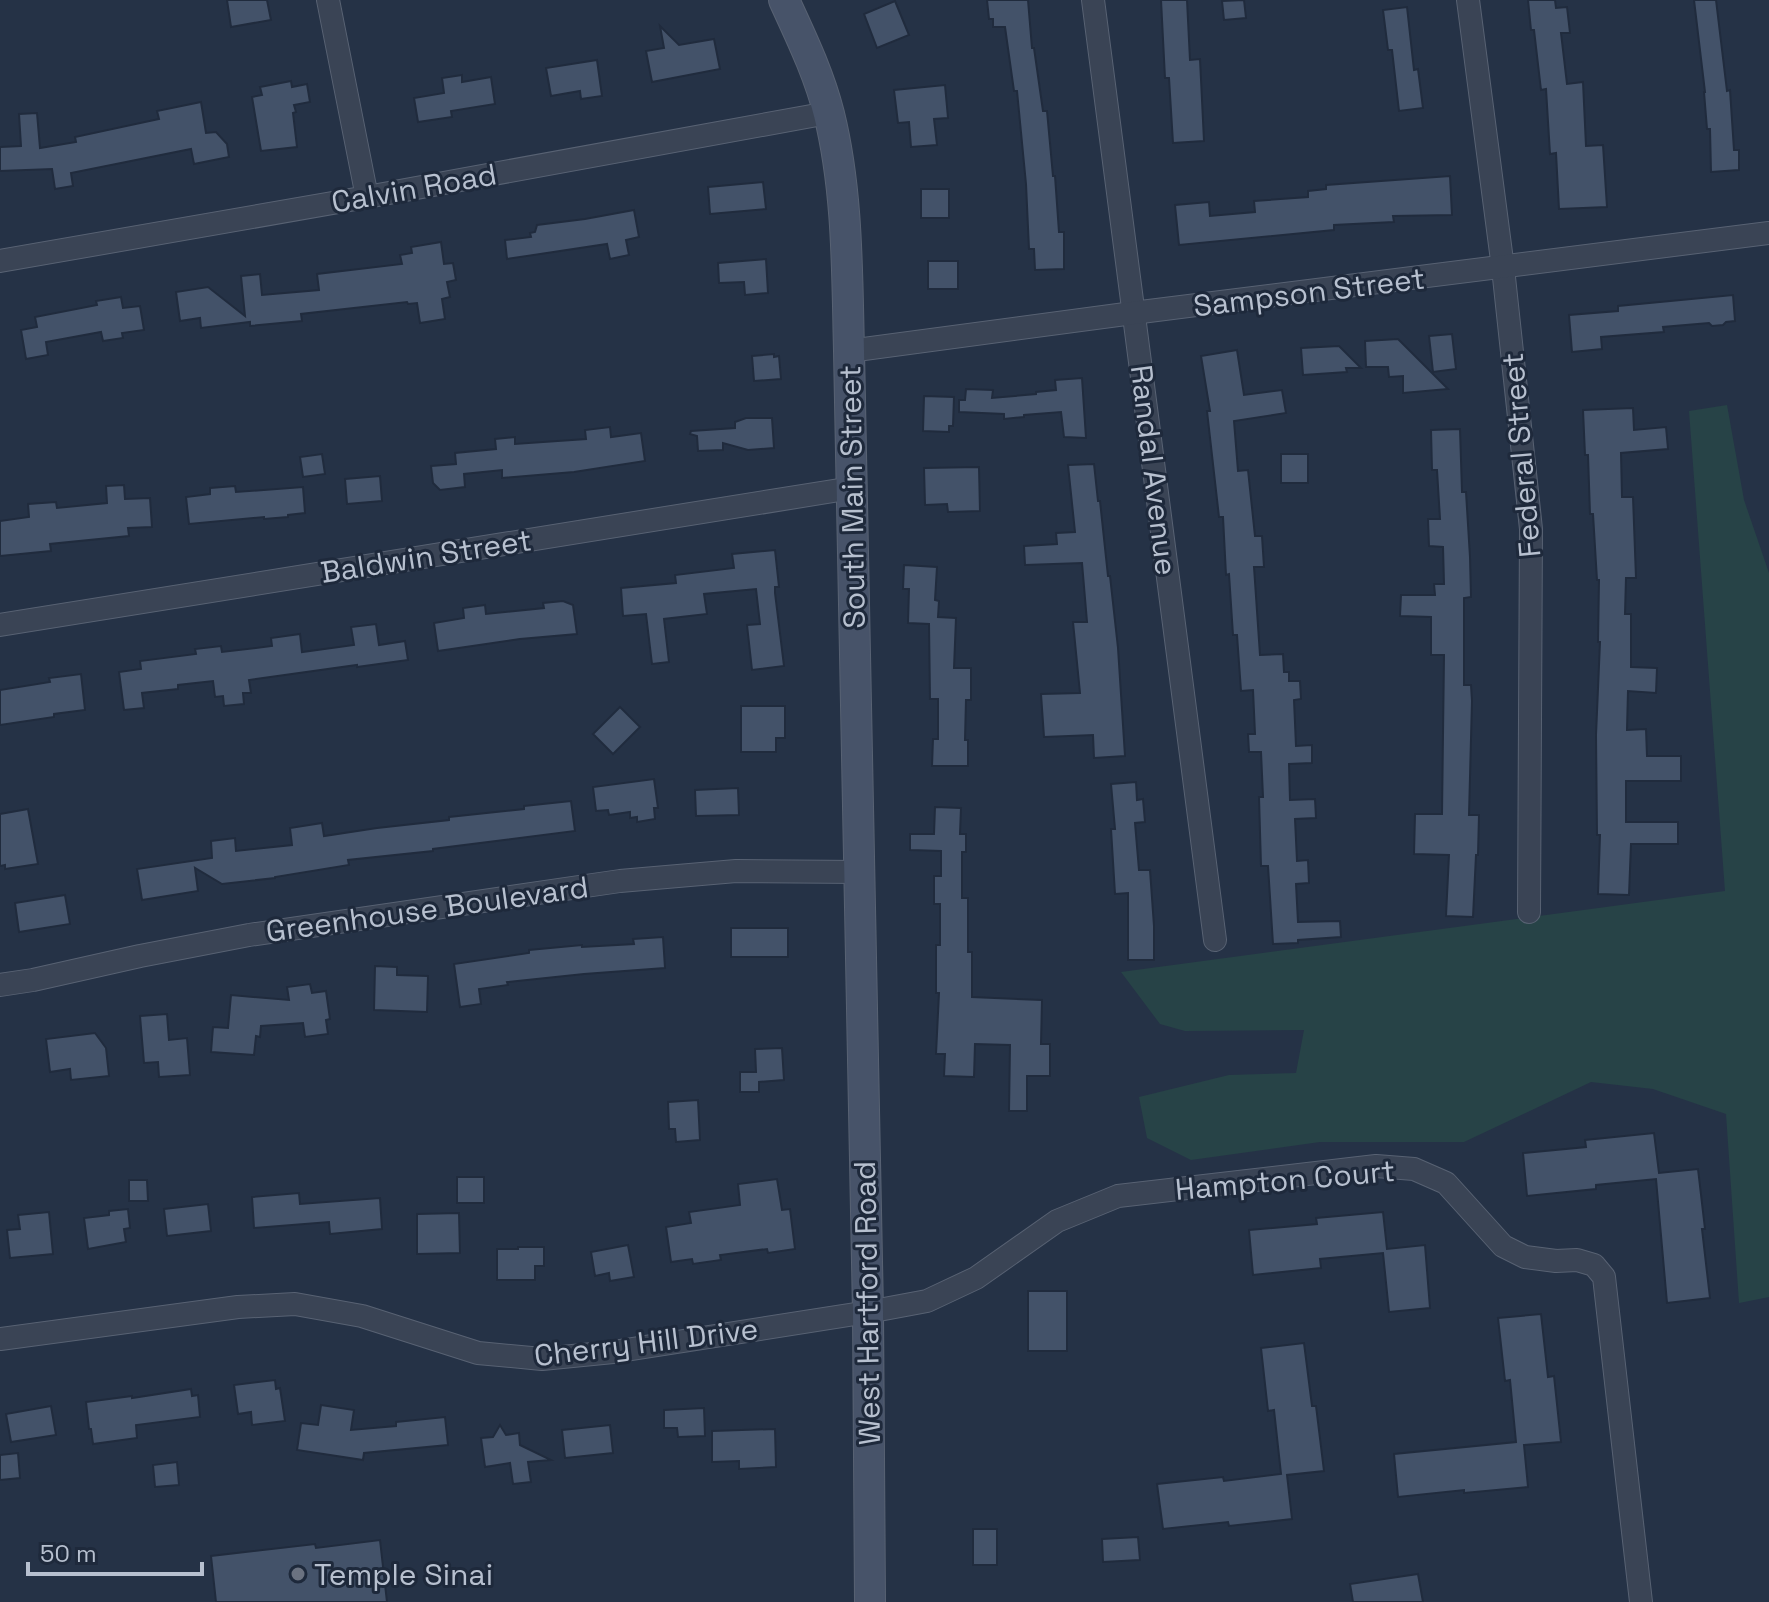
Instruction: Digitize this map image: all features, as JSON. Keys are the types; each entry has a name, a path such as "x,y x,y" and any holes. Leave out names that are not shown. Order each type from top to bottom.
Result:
{"street":[{"path":"328,0 367,197"},
{"name":"South Main Street","path":"784,0 814,68 828,113 844,208 862,1004"},
{"name":"Randal Avenue","path":"1093,0 1215,940"},
{"name":"Federal Street","path":"1468,0 1503,268 1531,529 1529,912"},
{"name":"Calvin Road","path":"0,261 828,113"},
{"name":"Sampson Street","path":"849,351 1769,233"},
{"name":"Baldwin Street","path":"0,625 852,488"},
{"name":"Greenhouse Boulevard","path":"0,985 249,935 620,881 736,871 859,872"},
{"name":"West Hartford Road","path":"862,1004 870,1602"},
{"name":"Hampton Court","path":"868,1312 927,1301 976,1278 1057,1221 1118,1196 1376,1166 1414,1169 1446,1183 1503,1246 1525,1257 1577,1260 1594,1265 1604,1277 1641,1602"},
{"name":"Cherry Hill Drive","path":"0,1339 238,1307 295,1304 362,1316 478,1353 542,1359 613,1352 868,1312"}],"green space":[{"path":"1727,405 1744,500 1769,573 1769,1297 1739,1303 1726,1114 1653,1089 1591,1082 1464,1142 1320,1142 1191,1160 1147,1138 1139,1097 1229,1075 1296,1073 1304,1030 1185,1031 1160,1024 1121,972 1725,891 1689,411"}],"building":[{"path":"227,0 267,0 271,20 231,27"},
{"path":"987,0 1028,0 1032,48 1043,111 1047,111 1059,232 1064,232 1064,269 1035,270 1034,249 1029,249 1017,91 1014,91 1005,27 993,27"},
{"path":"1161,0 1187,0 1190,60 1200,59 1204,141 1173,143 1169,78 1165,78"},
{"path":"1244,0 1246,18 1224,20 1222,1"},
{"path":"1528,0 1555,0 1556,8 1567,7 1570,33 1561,33 1567,84 1583,82 1586,146 1603,145 1607,207 1559,209 1556,153 1550,154 1546,89 1541,90"},
{"path":"1694,0 1716,0 1727,91 1730,90 1734,150 1739,150 1739,170 1711,172 1710,129 1707,129"},
{"path":"895,1 909,35 877,48 864,14"},
{"path":"1407,7 1414,70 1418,69 1423,108 1399,111 1392,50 1388,50 1383,10"},
{"path":"660,26 679,45 714,39 720,69 652,82 646,51 664,48"},
{"path":"597,60 602,96 581,99 580,91 551,96 546,68"},
{"path":"462,75 462,82 491,77 495,104 451,111 452,117 418,122 414,98 444,93 442,78"},
{"path":"291,81 292,87 307,84 310,102 294,105 297,147 261,151 252,97 262,95 260,87"},
{"path":"945,85 948,118 934,119 937,145 911,147 909,122 898,123 894,90"},
{"path":"201,102 206,133 216,132 227,144 229,157 194,164 191,149 71,173 73,186 55,189 52,169 0,171 0,147 21,146 19,114 37,113 40,148 76,142 75,137 159,119 157,111"},
{"path":"1450,176 1452,215 1393,216 1394,222 1334,225 1334,230 1179,245 1175,205 1209,202 1210,216 1255,212 1254,201 1308,197 1308,191 1326,189 1326,185"},
{"path":"763,182 766,209 710,214 708,187"},
{"path":"921,189 949,189 949,218 921,218"},
{"path":"634,210 639,237 626,240 629,255 610,259 607,244 507,259 505,240 531,237 530,233 535,232 537,225"},
{"path":"441,242 444,264 453,263 456,280 447,282 450,297 442,299 445,319 420,323 417,303 407,302 301,314 302,321 250,326 250,322 201,328 200,318 180,321 176,292 208,287 245,316 241,276 260,274 262,295 319,290 317,274 402,264 400,255 412,253 411,247"},
{"path":"766,259 768,293 745,295 744,282 719,283 718,263"},
{"path":"928,261 958,261 958,289 928,289"},
{"path":"1733,295 1735,321 1712,326 1709,323 1663,327 1664,332 1601,337 1602,349 1572,352 1569,315 1618,311 1618,306"},
{"path":"121,297 123,308 140,306 144,330 122,333 123,338 103,341 101,332 46,342 48,355 26,359 21,330 37,327 35,317"},
{"path":"1452,334 1456,369 1433,372 1429,336"},
{"path":"1398,339 1448,389 1403,393 1403,376 1389,377 1388,367 1366,367 1365,341"},
{"path":"1339,346 1361,368 1303,375 1301,348"},
{"path":"1237,350 1244,395 1282,390 1286,413 1234,421 1238,471 1248,470 1255,536 1262,536 1264,567 1254,567 1260,655 1283,654 1284,672 1289,672 1289,681 1300,681 1301,699 1294,700 1296,746 1312,745 1312,763 1289,764 1290,800 1315,799 1316,818 1295,819 1297,861 1308,860 1309,883 1296,884 1298,922 1340,921 1341,937 1273,944 1268,866 1261,866 1261,752 1249,752 1248,734 1255,734 1253,690 1241,691 1237,635 1233,635 1229,574 1226,575 1223,517 1219,517 1207,411 1210,411 1201,356"},
{"path":"774,354 774,357 779,356 781,379 754,381 752,356"},
{"path":"1082,378 1086,438 1064,437 1061,412 1004,419 1004,414 959,412 959,400 965,400 966,389 993,390 992,398 1036,394 1056,390 1055,380"},
{"path":"924,396 954,397 953,426 949,426 949,432 923,431"},
{"path":"1633,408 1634,430 1666,427 1668,449 1621,453 1622,497 1633,497 1636,578 1626,578 1625,614 1631,614 1631,667 1657,668 1656,693 1628,691 1627,730 1646,729 1647,756 1681,756 1681,781 1626,781 1626,822 1678,822 1678,844 1631,844 1629,895 1598,894 1600,835 1597,835 1596,735 1599,580 1593,514 1590,514 1583,410"},
{"path":"746,418 772,418 774,448 748,450 723,443 723,450 698,451 697,436 690,434 691,431 735,428 735,422"},
{"path":"610,427 611,437 641,433 645,461 574,472 502,478 502,470 464,474 465,487 440,490 433,483 431,466 456,464 455,453 496,449 495,439 515,437 515,444 586,439 585,430"},
{"path":"1460,429 1471,597 1464,598 1464,685 1471,685 1472,701 1469,815 1479,815 1473,917 1446,916 1449,855 1414,854 1415,814 1442,814 1444,655 1431,655 1431,617 1400,616 1401,595 1435,595 1434,584 1444,584 1443,547 1429,546 1428,519 1440,519 1437,470 1432,470 1431,430"},
{"path":"322,454 325,474 303,477 300,457"},
{"path":"1281,454 1308,454 1308,483 1281,483"},
{"path":"1094,464 1118,648 1125,756 1094,758 1093,735 1044,737 1041,694 1080,693 1073,622 1087,622 1082,563 1025,565 1024,546 1057,544 1056,533 1075,532 1068,465"},
{"path":"979,467 980,511 948,512 947,504 925,505 924,468"},
{"path":"380,476 382,501 347,504 345,479"},
{"path":"124,485 125,499 150,498 152,527 128,528 129,536 50,544 51,551 0,556 0,521 29,517 28,504 56,502 57,508 107,503 106,486"},
{"path":"235,486 236,492 303,487 305,513 189,524 186,497 210,494 210,488"},
{"path":"775,550 779,587 775,587 775,593 784,666 752,670 747,625 760,624 756,589 704,594 707,614 664,619 669,662 652,664 646,614 623,616 621,588 676,583 675,575 734,568 732,554"},
{"path":"904,565 937,567 935,600 939,601 938,617 956,618 954,668 971,668 971,700 966,700 968,766 932,766 933,739 938,739 938,699 930,699 929,624 908,623 909,589 903,589"},
{"path":"563,601 573,605 577,634 438,651 434,623 464,618 463,608 485,605 486,614 544,608 543,603"},
{"path":"376,624 379,645 405,641 408,660 249,680 251,693 243,693 244,704 224,706 223,696 215,697 213,681 178,685 178,689 142,693 144,708 124,710 119,672 141,669 140,661 196,654 195,649 221,646 222,652 272,646 271,638 300,634 302,652 354,645 351,627"},
{"path":"81,674 85,710 0,725 0,690"},
{"path":"741,706 785,706 785,738 776,738 776,752 741,752"},
{"path":"620,707 640,727 613,754 593,734"},
{"path":"654,779 658,808 654,808 655,819 637,822 637,817 630,818 630,812 609,815 608,810 596,811 593,787"},
{"path":"1136,782 1137,800 1143,799 1145,822 1135,823 1139,870 1150,870 1154,960 1128,960 1128,893 1115,894 1111,784"},
{"path":"738,788 739,815 696,816 695,790"},
{"path":"571,801 575,831 348,860 349,865 222,884 195,868 198,891 142,900 137,869 212,858 211,841 235,838 236,851 292,845 290,828 322,823 324,836"},
{"path":"935,807 961,808 960,834 966,834 966,852 962,852 962,898 968,898 972,997 1042,1000 1041,1044 1050,1044 1050,1076 1027,1076 1027,1111 1009,1111 1010,1045 975,1044 974,1077 944,1076 945,1054 936,1054 939,993 936,993 936,945 940,945 940,904 934,904 934,876 941,876 941,851 910,850 910,834 934,834"},
{"path":"28,809 38,864 5,869 5,865 0,866 0,814"},
{"path":"65,895 70,924 19,932 15,903"},
{"path":"731,928 788,928 788,957 731,957"},
{"path":"663,937 665,968 507,982 508,985 479,989 481,1004 460,1007 454,964 529,953 529,950 634,944 633,939"},
{"path":"375,966 397,967 397,975 428,976 427,1012 374,1010"},
{"path":"310,984 312,993 326,991 330,1019 326,1020 328,1034 305,1037 303,1023 261,1026 260,1037 256,1036 254,1055 211,1052 213,1027 228,1028 231,995 289,1000 287,987"},
{"path":"167,1014 169,1040 187,1038 190,1075 159,1077 158,1062 144,1063 140,1016"},
{"path":"95,1033 106,1048 109,1076 71,1080 70,1069 50,1072 46,1039"},
{"path":"782,1048 784,1080 759,1082 759,1092 740,1092 740,1072 756,1072 755,1049"},
{"path":"698,1100 700,1140 676,1142 675,1129 669,1129 668,1102"},
{"path":"1654,1133 1659,1173 1698,1169 1710,1298 1667,1303 1656,1179 1527,1196 1523,1153 1586,1147 1585,1140"},
{"path":"457,1177 484,1177 484,1203 457,1203"},
{"path":"777,1179 782,1210 790,1209 795,1249 720,1255 721,1260 693,1264 692,1259 671,1262 666,1227 691,1223 689,1212 740,1205 738,1184"},
{"path":"129,1180 147,1180 148,1201 129,1201"},
{"path":"299,1193 300,1204 380,1198 382,1229 330,1234 329,1222 254,1228 252,1197"},
{"path":"208,1204 211,1231 167,1236 164,1209"},
{"path":"128,1209 130,1228 124,1229 126,1242 88,1249 84,1218"},
{"path":"49,1212 53,1254 10,1258 7,1230 20,1229 18,1215"},
{"path":"1383,1212 1387,1249 1425,1245 1430,1308 1389,1312 1383,1253 1320,1259 1321,1268 1253,1275 1249,1230 1317,1224 1316,1218"},
{"path":"459,1213 460,1253 417,1254 417,1214"},
{"path":"628,1245 634,1277 610,1281 609,1273 595,1276 591,1252"},
{"path":"544,1247 544,1266 535,1266 535,1280 497,1280 497,1249"},
{"path":"1028,1291 1067,1291 1067,1351 1028,1351"},
{"path":"1541,1314 1548,1377 1554,1376 1561,1442 1524,1445 1528,1487 1398,1497 1394,1454 1516,1442 1510,1380 1505,1381 1498,1318"},
{"path":"1304,1343 1324,1471 1287,1475 1292,1519 1163,1529 1157,1484 1281,1474 1274,1410 1268,1411 1261,1348"},
{"path":"275,1380 276,1389 280,1388 285,1421 252,1425 251,1412 238,1414 234,1385"},
{"path":"191,1389 192,1396 198,1395 200,1417 136,1425 137,1438 93,1444 86,1402"},
{"path":"321,1405 354,1410 351,1430 445,1417 448,1445 364,1453 363,1460 297,1450 301,1423 318,1425"},
{"path":"51,1406 56,1435 11,1442 6,1414"},
{"path":"704,1408 705,1436 678,1437 677,1428 664,1428 664,1410"},
{"path":"500,1425 506,1435 519,1433 520,1445 551,1460 528,1462 531,1482 513,1484 510,1463 485,1467 481,1438 493,1437"},
{"path":"610,1425 613,1453 565,1458 562,1430"},
{"path":"775,1429 776,1467 739,1469 739,1461 712,1462 712,1431"},
{"path":"18,1453 20,1478 0,1480 0,1455"},
{"path":"177,1462 179,1485 155,1487 153,1465"},
{"path":"973,1529 997,1529 997,1565 973,1565"},
{"path":"1138,1537 1140,1560 1103,1562 1102,1539"},
{"name":"Temple Sinai","path":"380,1540 387,1602 216,1602 211,1556"},
{"path":"1418,1574 1423,1602 1353,1602 1350,1584"}],"place":[{"name":"Temple Sinai","path":"298,1574"}]}
